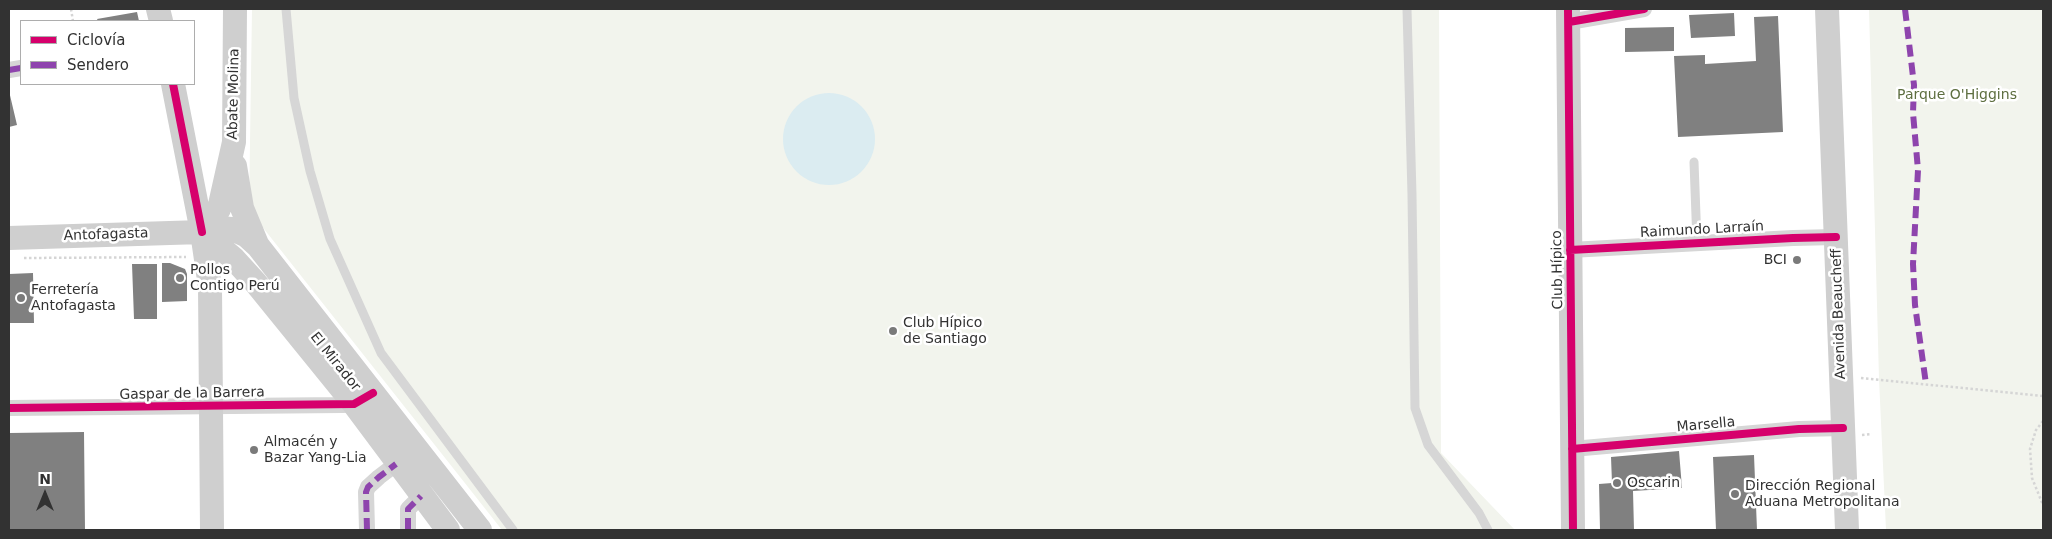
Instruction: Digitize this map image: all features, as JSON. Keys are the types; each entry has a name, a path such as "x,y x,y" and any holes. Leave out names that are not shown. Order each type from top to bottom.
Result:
{"main road":[{"name":"Abate Molina","path":"202,232 219,209 234,142 235,9"},
{"name":"Avenida Beaucheff","path":"1828,9 1847,530"},
{"name":"Club Hípico","path":"1568,16 1573,530"},
{"path":"173,85 202,232 210,287 212,530"},
{"path":"234,142 238,195 245,218 258,246"},
{"name":"El Mirador","path":"202,232 217,228 232,229 246,236 258,246 363,399 396,464 448,530"},
{"name":"El Mirador","path":"202,232 234,259 480,530"},
{"name":"Antofagasta","path":"14,248 202,232"}],"street":[{"path":"1568,16 1644,9"},
{"name":"Raimundo Larraín","path":"1570,250 1836,237"},
{"name":"Gaspar de la Barrera","path":"9,408 212,407 363,399"},
{"name":"Marsella","path":"1572,449 1799,429 1843,428"},
{"path":"367,530 366,492 368,487 378,476 396,464"},
{"path":"408,530 408,509 421,496"}],"lane":[{"path":"286,9 294,98 310,171 330,239 381,353 513,530"},
{"path":"1407,9 1415,408 1428,445 1479,513 1488,530"},
{"path":"1694,162 1697,243"}],"path":[{"path":"14,248 190,257"},
{"path":"1879,379 2043,396"},
{"path":"2043,422 2036,430 2032,440 2030,458 2032,478 2043,505"}],"green space":[{"name":"Club Hípico de Santiago","path":"252,9 1439,9 1441,453 1515,530 502,530 249,210"},
{"name":"Parque O'Higgins","path":"1869,9 2043,9 2043,530 1886,530 1879,379"}],"shaded area":[{"path":"829,93 847,96 862,106 872,121 875,139 872,157 862,172 847,182 829,185 811,182 796,172 786,157 783,139 786,121 796,106 811,96"}],"building":[{"path":"137,12 139,20 98,20"},
{"path":"1734,13 1735,36 1691,38 1689,15"},
{"path":"1778,16 1783,132 1678,137 1674,56 1705,55 1705,64 1756,61 1754,17"},
{"path":"1674,27 1674,51 1625,52 1625,28"},
{"path":"9,91 17,125 9,127"},
{"path":"162,263 170,263 185,269 187,274 187,301 162,302"},
{"path":"132,264 157,264 157,319 134,319"},
{"name":"Ferretería Antofagasta","path":"33,273 34,323 9,323 9,274"},
{"path":"84,432 85,530 9,530 9,433"},
{"path":"1679,451 1682,488 1633,491 1634,530 1600,530 1599,484 1612,483 1611,457"},
{"name":"Dirección Regional Aduana Metropolitana","path":"1754,455 1757,530 1716,530 1713,457"}],"marked path":[{"path":"1905,9 1914,85 1913,113 1918,170 1913,264 1915,305 1926,384"},
{"path":"9,70 20,68"},
{"path":"367,530 366,492 368,487 396,464"},
{"path":"408,530 408,509 421,496"}],"cycle path":[{"path":"1568,9 1573,530"},
{"path":"1569,22 1644,9"},
{"path":"173,85 202,232"},
{"path":"1570,250 1836,237"},
{"path":"9,408 354,404 373,393"},
{"path":"1572,449 1799,429 1843,428"}],"place":[{"name":"BCI","path":"1797,260"},
{"name":"Pollos Contigo Perú","path":"180,278"},
{"name":"Ferretería Antofagasta","path":"21,298"},
{"name":"Club Hípico de Santiago","path":"893,331"},
{"name":"Almacén y Bazar Yang-Lia","path":"254,450"},
{"name":"Oscarin","path":"1617,483"},
{"name":"Dirección Regional Aduana Metropolitana","path":"1735,494"}]}
